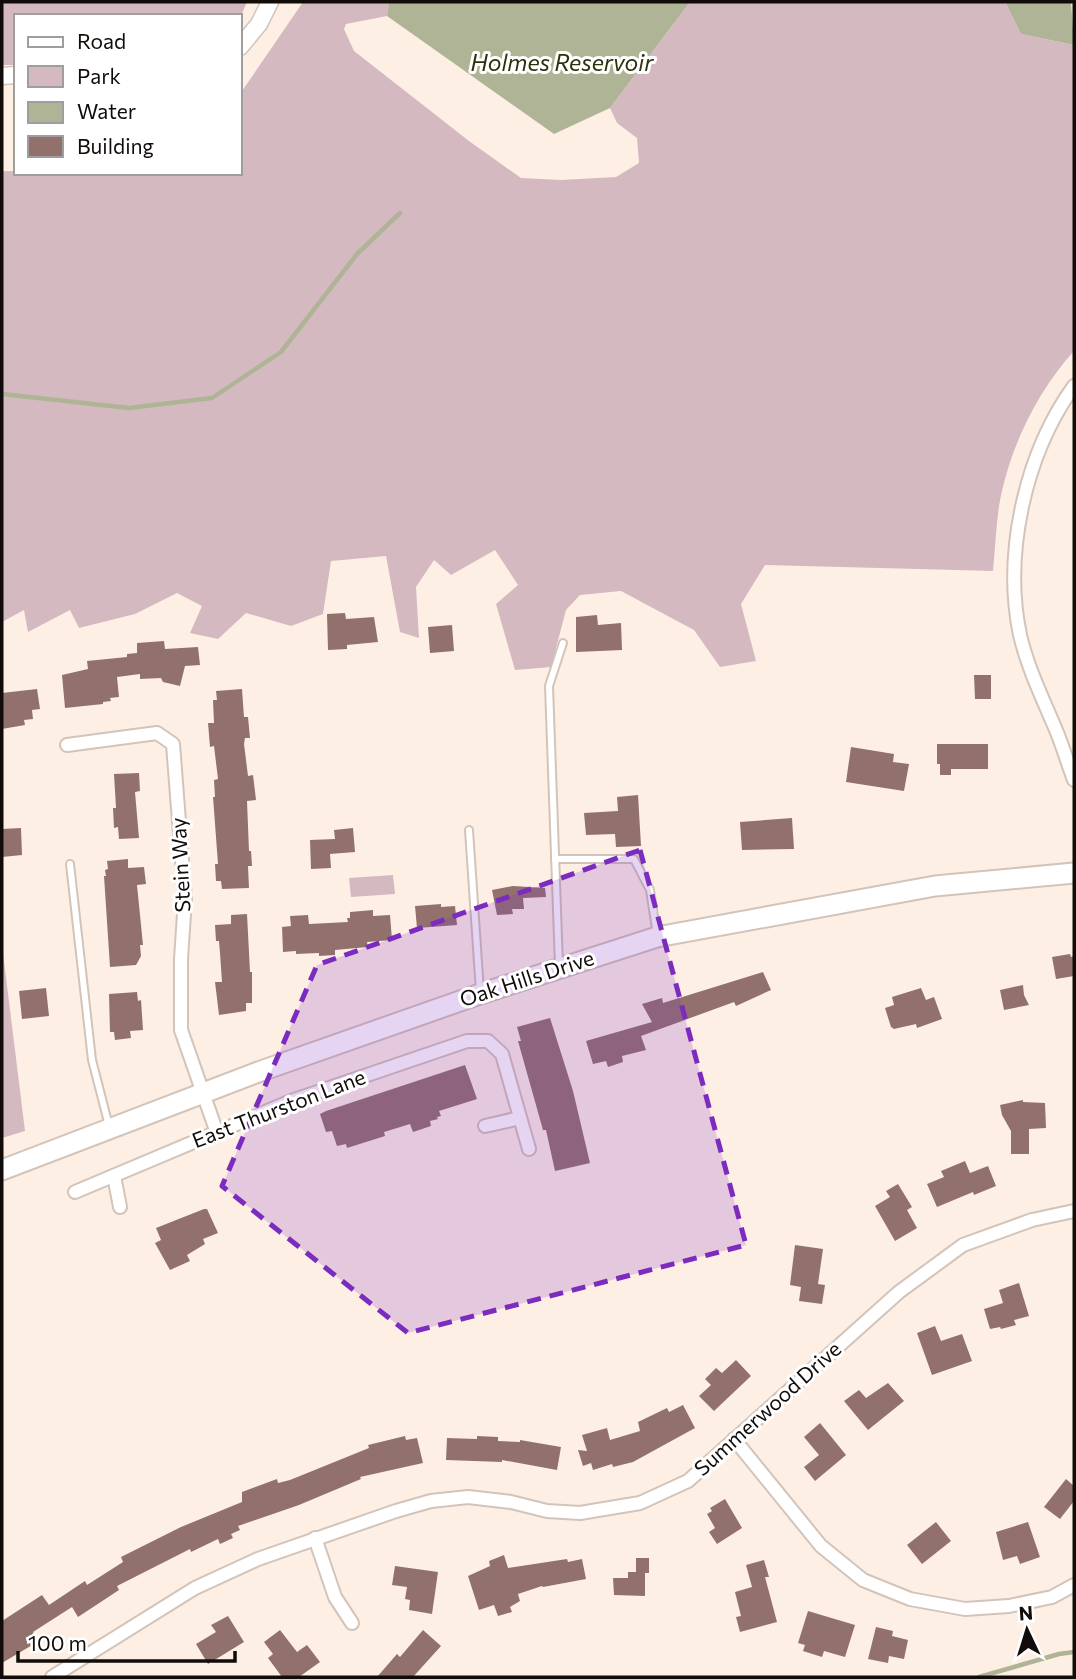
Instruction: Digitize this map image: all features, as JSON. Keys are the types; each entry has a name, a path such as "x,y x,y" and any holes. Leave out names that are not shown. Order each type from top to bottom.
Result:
{"main road":[{"name":"Oak Hills Drive","path":"2,1170 202,1093 480,993 657,937 935,886 1074,873"}],"street":[{"path":"242,45 259,24 270,2"},
{"path":"1074,386 1045,438 1021,505 1013,572 1020,635 1034,682 1056,730 1074,780"},
{"name":"Stein Way","path":"67,745 158,733 173,744 186,898 181,959 181,1030 217,1133"},
{"name":"East Thurston Lane","path":"75,1192 291,1101 467,1041 488,1041 502,1054 520,1118"},
{"path":"485,1126 520,1118 529,1149"},
{"path":"114,1176 120,1207"},
{"name":"Summerwood Drive","path":"52,1677 195,1588 258,1559 314,1538 419,1504 468,1497 511,1502 547,1511 580,1513 640,1503 688,1480 899,1292 962,1245 1032,1220 1074,1211"},
{"path":"734,1440 821,1546 863,1580 911,1599 965,1609 1009,1606 1052,1597 1074,1585"},
{"path":"314,1538 335,1597 352,1623"}],"lane":[{"path":"559,968 549,686 563,643"},
{"path":"469,830 480,993"},
{"path":"555,859 634,859 650,890 657,937"},
{"path":"70,864 92,1060 109,1128"}],"highlighted area":[{"path":"640,850 746,1245 408,1333 222,1186 317,965"}],"green space":[{"path":"2,2 247,2 242,14 14,14 14,65 2,65"},
{"path":"303,2 389,2 387,16 346,24 344,29 354,51 469,141 521,178 561,180 616,177 639,163 637,138 617,123 610,108 690,2 1005,2 1021,34 1074,45 1074,351 1036,403 1017,443 999,506 993,571 765,565 741,604 756,661 720,667 694,630 621,591 580,595 566,610 551,667 515,670 496,604 518,585 495,550 451,575 434,560 416,587 419,638 400,632 386,556 331,561 323,614 291,626 246,613 218,639 190,633 202,606 177,593 135,614 79,628 70,610 28,632 24,610 2,622 2,171 14,171 14,175 242,175 242,91"},
{"path":"393,875 395,894 351,897 349,878"},
{"path":"2,954 25,1131 2,1138"}],"water":[{"name":"Holmes Reservoir","path":"389,2 690,2 610,108 554,134 387,16"},
{"path":"1005,2 1071,2 1074,45 1021,34"}],"building":[{"path":"345,613 346,619 374,617 378,642 328,650 327,614"},
{"path":"597,615 598,625 621,623 622,650 576,652 576,617"},
{"path":"452,625 454,651 430,653 428,627"},
{"path":"164,641 165,649 198,647 200,665 185,666 180,686 163,682 161,678 140,679 140,674 117,677 119,697 110,698 111,701 103,704 65,708 62,675 88,669 87,661 127,657 127,654 137,653 137,643"},
{"path":"974,675 991,675 991,699 975,699"},
{"path":"37,689 40,709 32,710 33,719 24,720 25,725 2,729 2,693"},
{"path":"242,689 244,717 248,717 250,738 245,738 244,744 248,776 253,775 256,800 247,801 252,866 248,866 249,888 222,889 221,881 216,881 215,864 218,864 213,797 214,780 218,779 214,746 210,747 208,723 214,723 213,700 217,700 216,691"},
{"path":"937,744 988,744 988,769 951,769 951,775 940,775"},
{"path":"851,747 894,754 893,762 909,764 904,791 846,782"},
{"path":"139,773 140,791 135,792 139,838 119,839 118,827 114,828 114,774"},
{"path":"638,795 641,846 616,847 615,834 586,835 584,813 618,811 617,797"},
{"path":"792,818 794,849 742,850 740,822"},
{"path":"21,828 22,855 2,857 2,829"},
{"path":"353,828 355,852 330,854 331,868 311,869 310,840 335,839 334,830"},
{"path":"128,859 128,868 144,867 146,884 137,885 143,945 140,945 141,956 136,965 110,967 105,870 108,869 107,861"},
{"path":"513,886 545,888 546,897 523,898 524,909 512,909 513,914 497,915 492,890"},
{"path":"441,904 441,907 455,906 457,925 417,928 415,906"},
{"path":"373,910 373,916 390,915 392,940 367,942 368,947 335,950 335,955 283,952 282,927 291,926 290,916 308,915 309,924 348,922 350,912"},
{"path":"247,914 252,1003 246,1003 246,1011 219,1015 215,982 222,982 215,925 231,924 231,915"},
{"path":"1070,954 1071,957 1074,956 1074,976 1056,979 1052,957"},
{"path":"763,972 771,990 736,1006 734,1002 641,1036 646,1050 622,1056 623,1062 608,1067 606,1061 593,1064 586,1041 652,1022 642,1004 662,998 663,1003"},
{"path":"1023,985 1029,1005 1004,1010 1000,990"},
{"path":"46,988 49,1016 22,1019 19,991"},
{"path":"921,988 926,1000 934,997 942,1019 917,1028 916,1024 894,1029 891,1027 885,1008 894,1005 892,997"},
{"path":"137,992 138,1001 141,1000 143,1030 130,1031 131,1038 115,1040 114,1032 110,1032 109,994"},
{"path":"550,1018 573,1091 590,1163 555,1171 546,1130 543,1130 518,1041 521,1041 517,1027"},
{"path":"465,1065 477,1099 439,1111 441,1116 430,1121 431,1126 413,1132 410,1124 384,1132 385,1136 347,1148 346,1144 337,1146 332,1131 326,1132 320,1114 326,1111"},
{"path":"1023,1100 1045,1103 1046,1128 1029,1129 1029,1154 1011,1154 1011,1131 1000,1105"},
{"path":"965,1161 970,1173 988,1166 996,1186 937,1207 927,1184 944,1177 941,1171"},
{"path":"898,1184 912,1207 907,1210 917,1228 895,1241 875,1206 890,1197 886,1191"},
{"path":"207,1209 218,1233 203,1239 205,1244 187,1255 190,1261 170,1270 155,1243 161,1240 156,1228"},
{"path":"795,1245 823,1249 818,1284 825,1285 822,1304 799,1301 801,1287 790,1285"},
{"path":"1019,1283 1029,1316 1014,1320 1016,1325 990,1329 984,1309 1003,1303 999,1290"},
{"path":"935,1326 941,1341 962,1334 972,1361 932,1375 917,1333"},
{"path":"736,1360 751,1376 714,1411 699,1396 711,1385 705,1379 716,1368 722,1373"},
{"path":"888,1383 904,1401 868,1430 844,1401 859,1390 866,1398"},
{"path":"683,1405 695,1428 633,1462 613,1467 612,1464 593,1470 591,1463 583,1466 578,1450 587,1451 582,1435 607,1428 610,1440 640,1431 638,1422 667,1408 669,1412"},
{"path":"820,1423 846,1455 815,1481 804,1467 819,1455 804,1437"},
{"path":"405,1436 406,1440 417,1438 423,1463 360,1477 361,1479 299,1505 238,1526 240,1530 231,1534 233,1538 220,1544 218,1539 191,1552 190,1549 117,1586 119,1590 78,1617 72,1607 33,1632 39,1641 2,1663 2,1621 42,1595 49,1605 85,1581 87,1585 123,1562 121,1557 181,1527 242,1502 242,1492 277,1479 278,1483 290,1480 369,1448 368,1445"},
{"path":"477,1436 498,1437 498,1441 520,1440 561,1447 557,1470 502,1460 446,1460 447,1438 477,1439"},
{"path":"1066,1479 1074,1486 1074,1501 1060,1519 1044,1507"},
{"path":"725,1499 742,1528 717,1544 709,1532 715,1528 707,1514 712,1511 710,1508"},
{"path":"936,1522 951,1541 922,1564 907,1545"},
{"path":"1028,1522 1040,1557 1020,1564 1017,1556 1003,1560 996,1532"},
{"path":"504,1555 508,1568 582,1559 586,1579 542,1586 518,1594 520,1601 510,1607 512,1612 498,1616 494,1605 479,1610 468,1576 490,1566 489,1561"},
{"path":"636,1558 649,1558 649,1573 645,1573 645,1596 614,1595 613,1578 628,1578 628,1572 636,1572"},
{"path":"764,1560 769,1577 765,1577 777,1622 740,1632 736,1617 741,1616 735,1592 752,1587 746,1565"},
{"path":"395,1566 438,1572 432,1614 409,1610 410,1600 405,1599 407,1587 392,1585"},
{"path":"808,1611 855,1625 845,1657 824,1651 822,1657 803,1651 805,1645 798,1643"},
{"path":"228,1616 244,1642 208,1664 196,1644 216,1632 211,1625"},
{"path":"876,1627 893,1631 892,1636 908,1640 904,1659 889,1656 888,1663 868,1659"},
{"path":"280,1630 297,1652 307,1645 320,1662 299,1677 282,1677 268,1658 273,1654 264,1642"},
{"path":"423,1630 441,1646 413,1677 377,1677 397,1654 400,1657"}],"waterway":[{"path":"2,394 129,408 212,398 281,352 357,254 400,213"},
{"path":"979,1677 1074,1652"}]}
